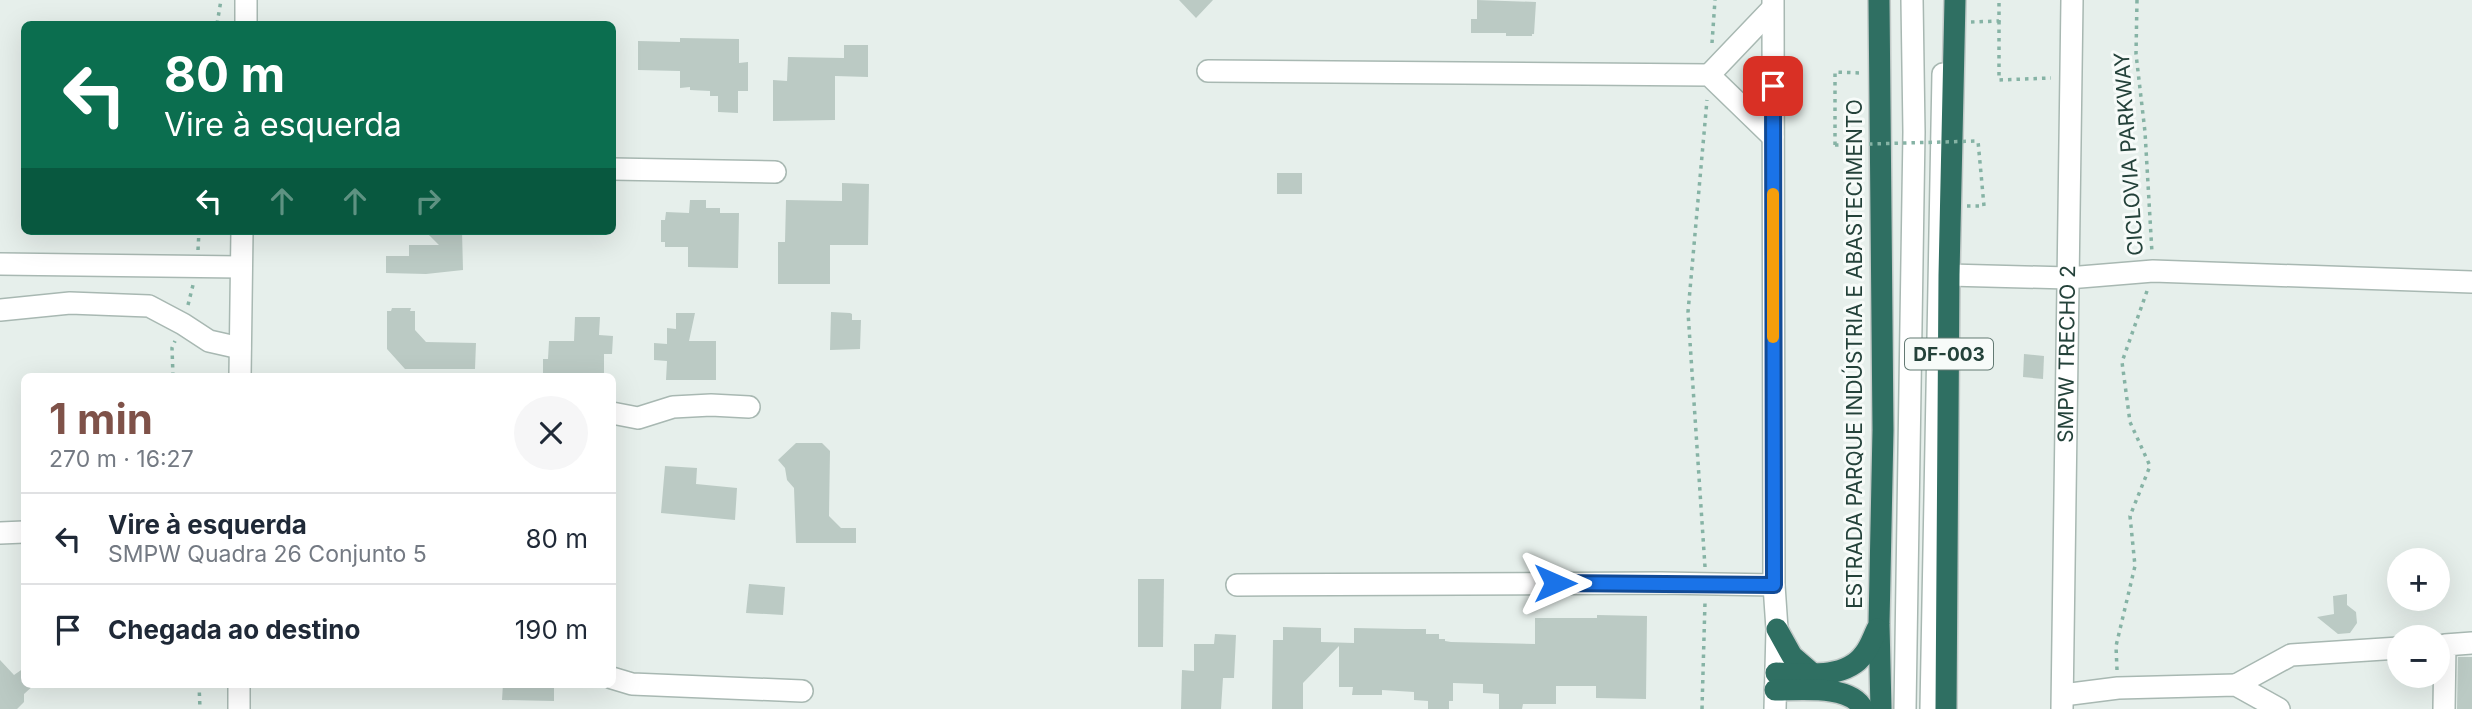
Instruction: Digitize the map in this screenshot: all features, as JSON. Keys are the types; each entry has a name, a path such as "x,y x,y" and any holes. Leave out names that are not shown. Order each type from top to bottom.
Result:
{"highway":[{"name":"ESTRADA PARQUE INDÚSTRIA E ABASTECIMENTO","path":"1879,0 1883,430 1879,624 1881,709"},
{"name":"DF-003","path":"1946,709 1949,275 1955,0"},
{"path":"1777,695 1812,683 1854,663 1864,655 1879,624"},
{"path":"1777,629 1812,683 1856,699 1863,709"},
{"path":"1777,695 1794,698 1812,683"}],"street":[{"path":"246,0 246,21"},
{"path":"1905,709 1913,132 1912,0"},
{"path":"1931,709 1946,0"},
{"name":"SMPW TRECHO 2","path":"2062,702 2072,0"},
{"path":"1709,75 1773,4"},
{"path":"1773,4 1774,585 1777,695"},
{"path":"1208,71 1709,75 1773,137"},
{"path":"616,169 775,172"},
{"path":"240,373 242,235"},
{"path":"0,264 240,267"},
{"path":"1949,275 2068,278 2154,271 2472,282"},
{"path":"0,310 70,303 149,306 209,341 240,348"},
{"path":"616,414 638,418 673,407 748,407"},
{"path":"0,533 21,532"},
{"path":"1237,585 1774,585"},
{"path":"2450,644 2472,643"},
{"path":"2062,702 2118,688 2236,685 2291,656 2387,649"},
{"path":"616,679 632,684 802,691"},
{"path":"2236,685 2279,709"},
{"path":"239,688 239,709"},
{"path":"2443,688 2444,709"}],"path":[{"path":"218,21 221,0"},
{"path":"1702,709 1706,585 1688,312 1715,0"},
{"path":"1999,0 1999,80 2071,77"},
{"name":"CICLOVIA PARKWAY","path":"2118,688 2116,646 2135,566 2130,516 2150,466 2130,422 2122,362 2154,271 2145,132 2136,54 2137,0"},
{"path":"1955,23 1999,21"},
{"path":"1879,73 1835,72 1835,145 1978,141 1984,206 1951,206"},
{"path":"199,688 200,709"}],"building":[{"path":"1179,0 1213,0 1196,18"},
{"path":"1477,0 1536,2 1534,34 1506,36 1506,33 1471,33 1471,19 1477,19"},
{"path":"680,38 739,39 739,63 748,62 748,91 738,91 738,113 718,112 718,96 710,96 710,91 680,88 680,71 638,70 638,41 680,42"},
{"path":"844,45 868,45 868,77 835,76 835,120 773,121 773,80 787,81 788,57 844,58"},
{"path":"1277,173 1302,173 1302,194 1277,194"},
{"path":"842,183 869,184 868,245 830,245 830,284 778,284 778,242 785,242 786,200 842,201"},
{"path":"690,200 706,200 706,208 720,208 720,213 739,213 738,268 688,267 688,247 665,247 665,242 661,242 661,220 665,220 666,212 689,213"},
{"path":"429,235 462,235 463,270 426,274 386,273 386,256 409,256 409,245 439,245"},
{"path":"392,308 411,308 410,311 415,311 415,330 426,342 476,343 475,369 405,369 387,349 387,311"},
{"path":"831,312 850,313 852,320 861,320 860,349 830,350"},
{"path":"676,313 695,313 689,341 716,341 716,380 666,380 667,361 654,360 654,343 667,344 667,328 676,329"},
{"path":"575,317 600,317 599,335 613,336 612,354 604,354 604,373 543,373 543,359 548,359 549,341 574,341"},
{"path":"2024,354 2044,356 2043,379 2023,377"},
{"path":"796,443 822,443 830,451 829,516 841,528 856,528 856,543 796,543 794,488 787,480 785,468 778,460"},
{"path":"665,466 697,468 696,484 737,488 735,520 661,513"},
{"path":"1138,579 1164,579 1163,647 1138,647"},
{"path":"749,584 785,587 783,615 746,613"},
{"path":"2347,594 2347,605 2356,612 2357,623 2350,633 2338,634 2317,617 2334,614 2333,596"},
{"path":"1597,615 1647,616 1646,699 1596,698 1596,686 1556,686 1556,704 1523,704 1522,709 1499,709 1499,694 1483,693 1483,684 1453,683 1453,701 1449,701 1449,709 1428,709 1428,701 1414,700 1414,692 1382,690 1382,695 1352,695 1353,687 1339,687 1339,646 1303,683 1303,709 1272,709 1273,640 1283,640 1283,627 1321,628 1321,642 1354,643 1354,628 1426,629 1426,634 1439,634 1439,639 1451,642 1535,644 1535,618 1597,618"},
{"path":"1215,634 1236,635 1234,678 1223,678 1221,709 1181,709 1182,670 1194,671 1194,644 1214,644"},
{"path":"2458,657 2472,657 2472,709 2457,709"},
{"path":"0,660 14,675 21,670 21,688 31,688 24,694 24,702 17,709 0,709"},
{"path":"503,688 554,688 554,701 502,700"}],"slow traffic":[{"path":"1773,194 1773,337"}],"route":[{"path":"1555,583 1774,585 1773,86"}]}
